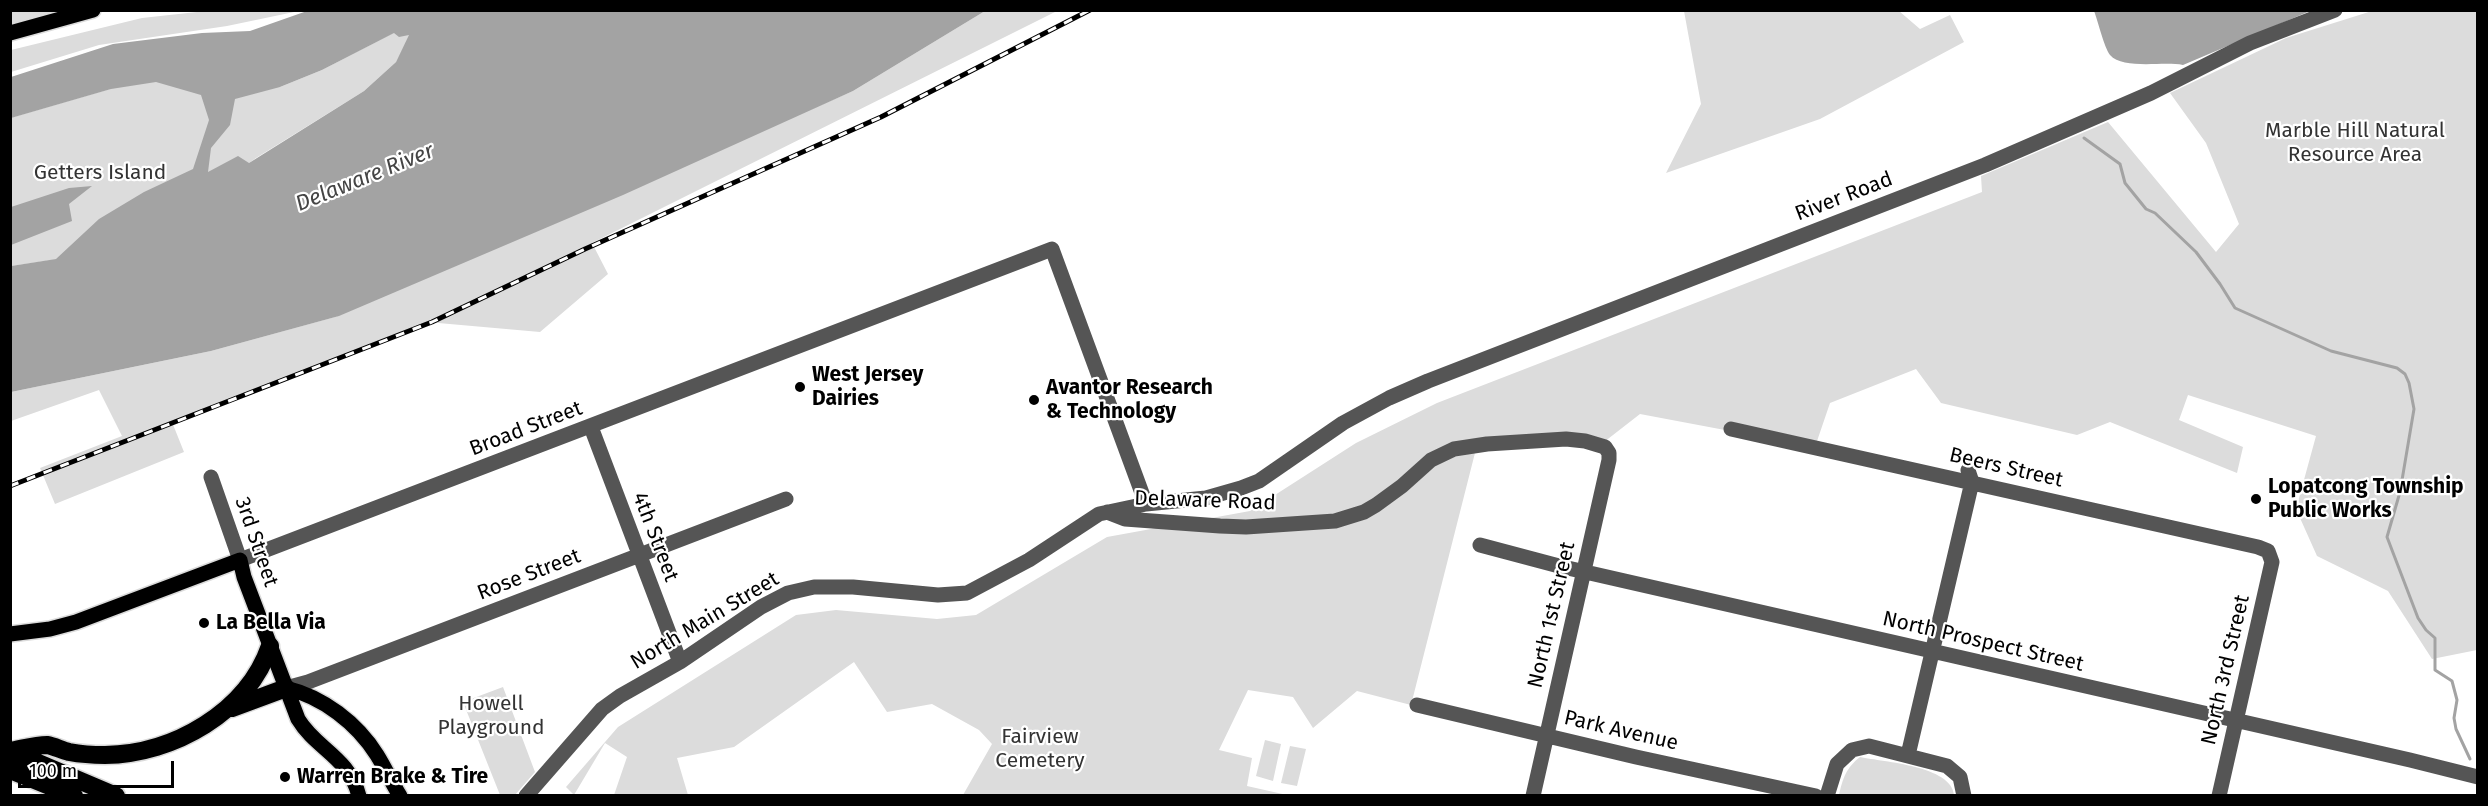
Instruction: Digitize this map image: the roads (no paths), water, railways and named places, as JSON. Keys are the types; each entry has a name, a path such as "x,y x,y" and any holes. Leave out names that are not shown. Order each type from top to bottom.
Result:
{"highway":[{"path":"224,711 261,668 270,646"},
{"path":"10,751 48,745 68,752 128,754 155,748 181,738 224,711 286,688"},
{"path":"10,751 116,795"},
{"path":"10,770 74,795"},
{"path":"36,780 47,795"}],"main road":[{"path":"10,33 93,10"},
{"name":"Broad Street","path":"10,634 37,632 76,622 240,560"},
{"name":"3rd Street","path":"240,560 244,577 301,723 347,769 359,795"},
{"path":"286,688 313,698 354,726 373,748 400,795"}],"street":[{"name":"River Road","path":"1146,504 1206,498 1242,488 1278,469 1343,423 1428,381 1984,165 2153,92 2250,44 2335,10"},
{"name":"Broad Street","path":"240,560 1052,249 1146,504"},
{"name":"4th Street","path":"591,427 680,662"},
{"name":"Beers Street","path":"1731,429 1970,476 2258,547 2270,554"},
{"name":"Delaware Road","path":"1107,512 1125,519 1220,526 1246,527 1335,521 1364,512 1376,505 1431,460 1454,449 1487,444 1566,439 1603,446"},
{"name":"North 1st Street","path":"1533,795 1609,460 1609,453 1603,446"},
{"path":"1908,755 1970,476"},
{"name":"3rd Street","path":"211,477 240,560"},
{"name":"Rose Street","path":"286,688 309,682 786,500"},
{"name":"North Main Street","path":"526,795 602,709 620,696 680,662 761,607 788,593 801,589 853,587 938,595 967,593 1029,560 1090,518 1146,504"},
{"name":"North Prospect Street","path":"1480,545 2478,777"},
{"name":"North 3rd Street","path":"2219,795 2272,562 2270,554"},
{"name":"Park Avenue","path":"1417,705 1546,736 1816,795"},
{"path":"1827,795 1837,764 1852,750 1869,746 1908,755 1954,770 1963,784 1964,795"}],"water":[{"name":"Delaware River","path":"307,10 985,11 853,91 623,195 339,316 211,351 11,392 11,266 56,259 99,219 144,192 193,169 209,120 201,95 156,82 111,89 11,118 11,77 113,44 202,33 250,31","holes":["394,33 399,37 409,35 396,62 364,91 249,163 238,156 208,172 211,148 230,125 235,99 280,87 322,70"]},
{"path":"2094,11 2310,11 2183,65 2134,64 2116,60 2110,55 2103,40"},
{"path":"92,186 69,204 72,221 11,245 11,207 69,188"}],"waterway":[{"path":"2084,138 2120,164 2125,183 2146,209 2155,213 2196,252 2235,308 2331,351 2397,368 2405,374 2414,409 2400,492 2387,537 2418,618 2435,638 2435,670 2452,681 2457,700 2454,718 2456,729 2470,759"}],"railway":[{"path":"10,486 432,322 585,249 881,117 1090,10"}],"place":[{"name":"West Jersey Dairies","path":"800,387"},
{"name":"Avantor Research & Technology","path":"1034,400"},
{"name":"Lopatcong Township Public Works","path":"2256,499"},
{"name":"La Bella Via","path":"204,623"},
{"name":"Warren Brake & Tire","path":"285,777"}],"park label":[{"name":"Marble Hill Natural Resource Area","path":"2355,143"},
{"name":"Getters Island","path":"100,173"},
{"name":"Howell Playground","path":"491,716"},
{"name":"Fairview Cemetery","path":"1040,749"}]}
